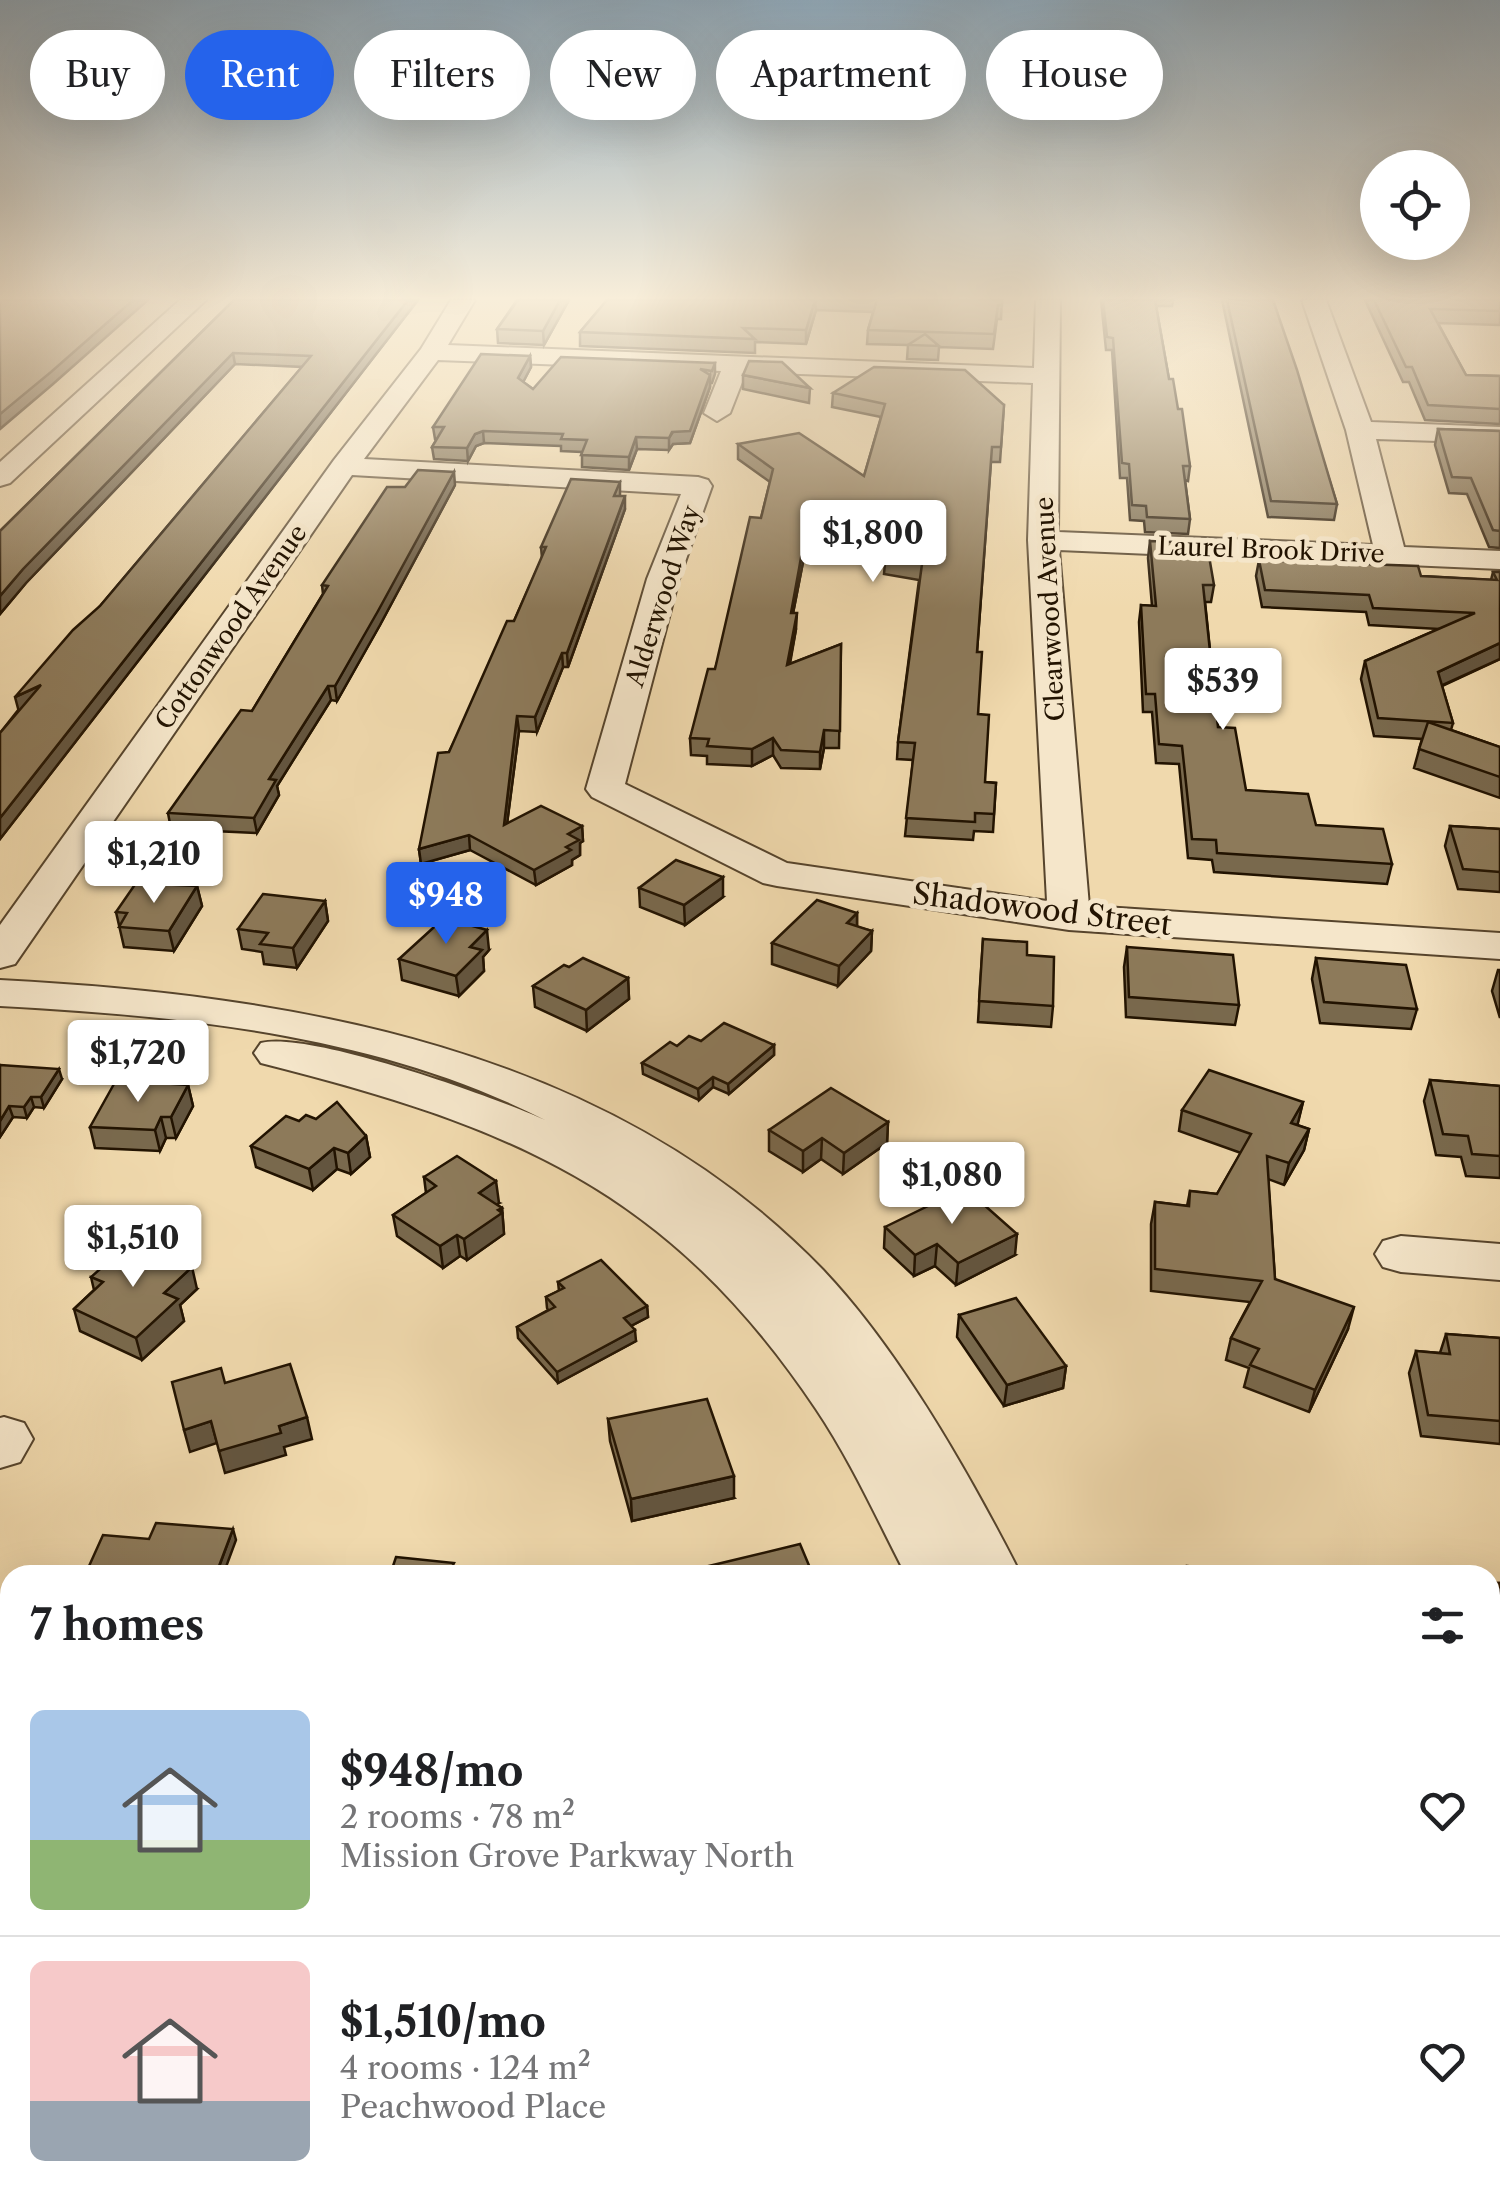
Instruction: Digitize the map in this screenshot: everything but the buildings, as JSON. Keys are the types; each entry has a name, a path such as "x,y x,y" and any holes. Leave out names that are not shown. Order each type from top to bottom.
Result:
{"street":[{"path":"2,474 80,403"},
{"name":"Cottonwood Avenue","path":"0,955 392,403"},
{"path":"717,413 721,403"},
{"name":"Clearwood Avenue","path":"1046,403 1043,540 1069,917"},
{"path":"1350,403 1391,554"},
{"path":"1360,430 1500,435"},
{"name":"Alderwood Way","path":"344,466 698,486 663,578 605,789"},
{"name":"Laurel Brook Drive","path":"1043,540 1500,560"},
{"name":"Shadowood Street","path":"605,789 777,874 1069,917 1500,946"},
{"path":"0,993 198,1009 356,1035 436,1059 510,1088 665,1162 738,1220 804,1283 866,1368 984,1565"},
{"path":"0,1025 196,1040 336,1065 416,1087 502,1121 656,1203 717,1254 778,1320 837,1396 931,1565"},
{"path":"1401,1254 1500,1262"}]}
